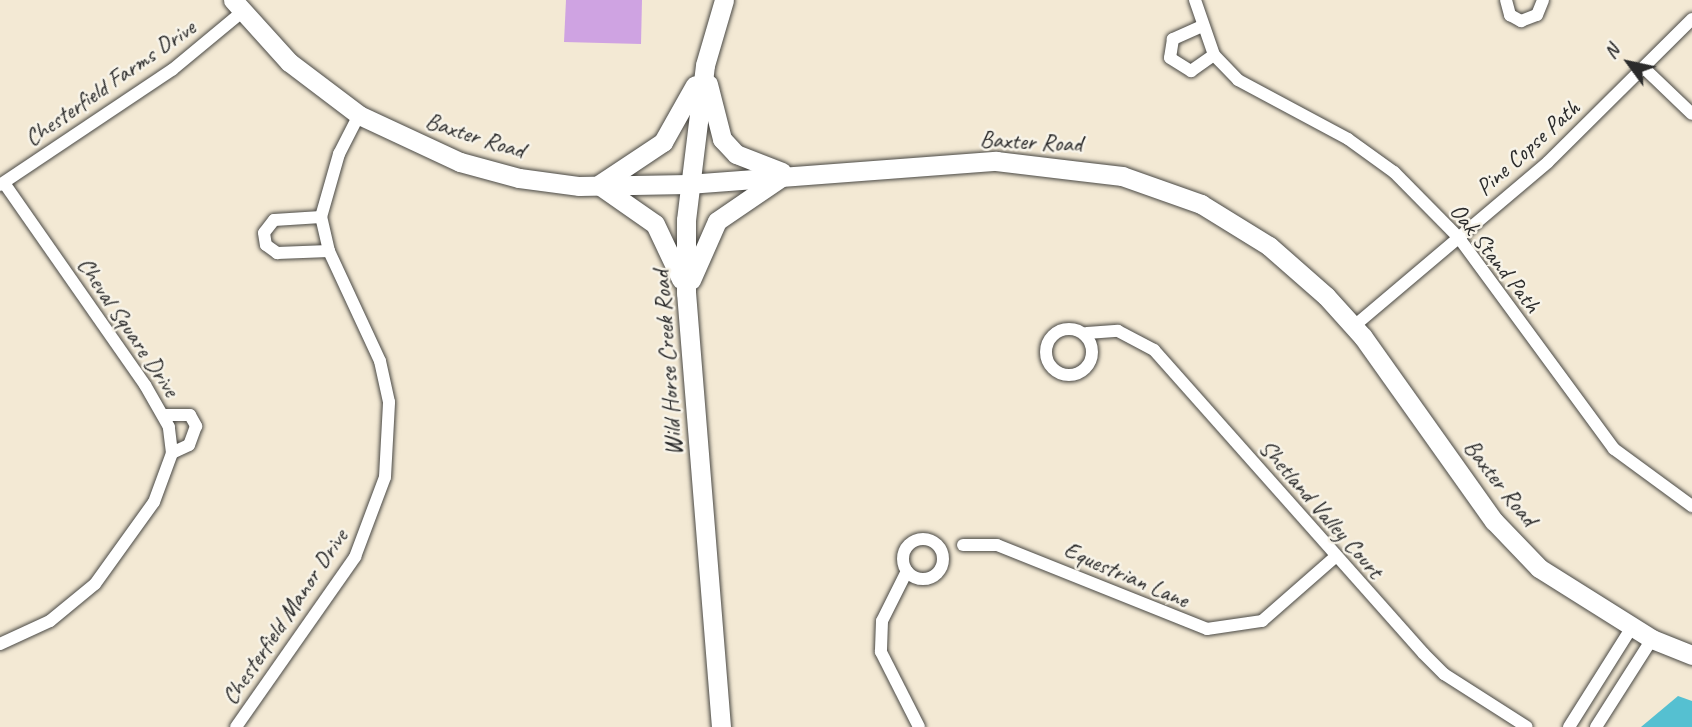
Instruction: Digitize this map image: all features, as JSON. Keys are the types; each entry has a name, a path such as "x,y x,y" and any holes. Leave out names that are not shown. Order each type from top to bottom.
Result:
{"main road":[{"name":"Wild Horse Creek Road","path":"721,727 686,293 688,184 705,65 724,0"},
{"name":"Baxter Road","path":"238,6 289,62 359,115 479,168 599,185 688,184 787,174 996,162 1122,176 1201,204 1258,238 1353,327 1493,521 1562,585 1652,639 1692,655"},
{"path":"705,65 713,122 722,139 736,154 787,174"},
{"path":"686,293 654,224 599,185 663,142 705,65"},
{"path":"686,293 718,221 787,174"}],"street":[{"name":"Oak Stand Path","path":"1195,0 1200,27 1214,55 1238,80 1348,139 1394,172 1459,238 1614,449 1692,506"},
{"path":"1506,0 1510,15 1521,21 1538,15 1543,0"},
{"name":"Chesterfield Farms Drive","path":"2,184 172,70 238,6"},
{"name":"Pine Copse Path","path":"1353,327 1459,238 1644,68 1692,19"},
{"path":"1200,27 1173,39 1170,58 1191,71 1214,55"},
{"path":"1644,68 1692,114"},
{"name":"Chesterfield Manor Drive","path":"236,727 355,557 385,477 389,402 380,361 329,251 321,217 330,176 359,115"},
{"name":"Cheval Square Drive","path":"2,184 163,415 172,453"},
{"path":"321,217 274,220 265,237 277,253 329,251"},
{"name":"Shetland Valley Court","path":"1087,333 1118,331 1154,351 1334,558 1444,674 1527,727"},
{"path":"0,644 50,621 95,584 154,502 172,453 189,445 196,426 190,415 163,415"},
{"path":"907,570 917,578 934,575 941,550 930,540 912,543 904,552 907,570 882,621 881,652 919,727"},
{"name":"Equestrian Lane","path":"941,550 960,545 997,545 1207,629 1262,621 1334,558"},
{"path":"1569,727 1632,627"},
{"path":"1596,727 1652,639"}],"water":[{"path":"1678,696 1692,701 1692,727 1641,727"}],"building":[{"path":"566,0 642,0 641,44 564,42"}]}
